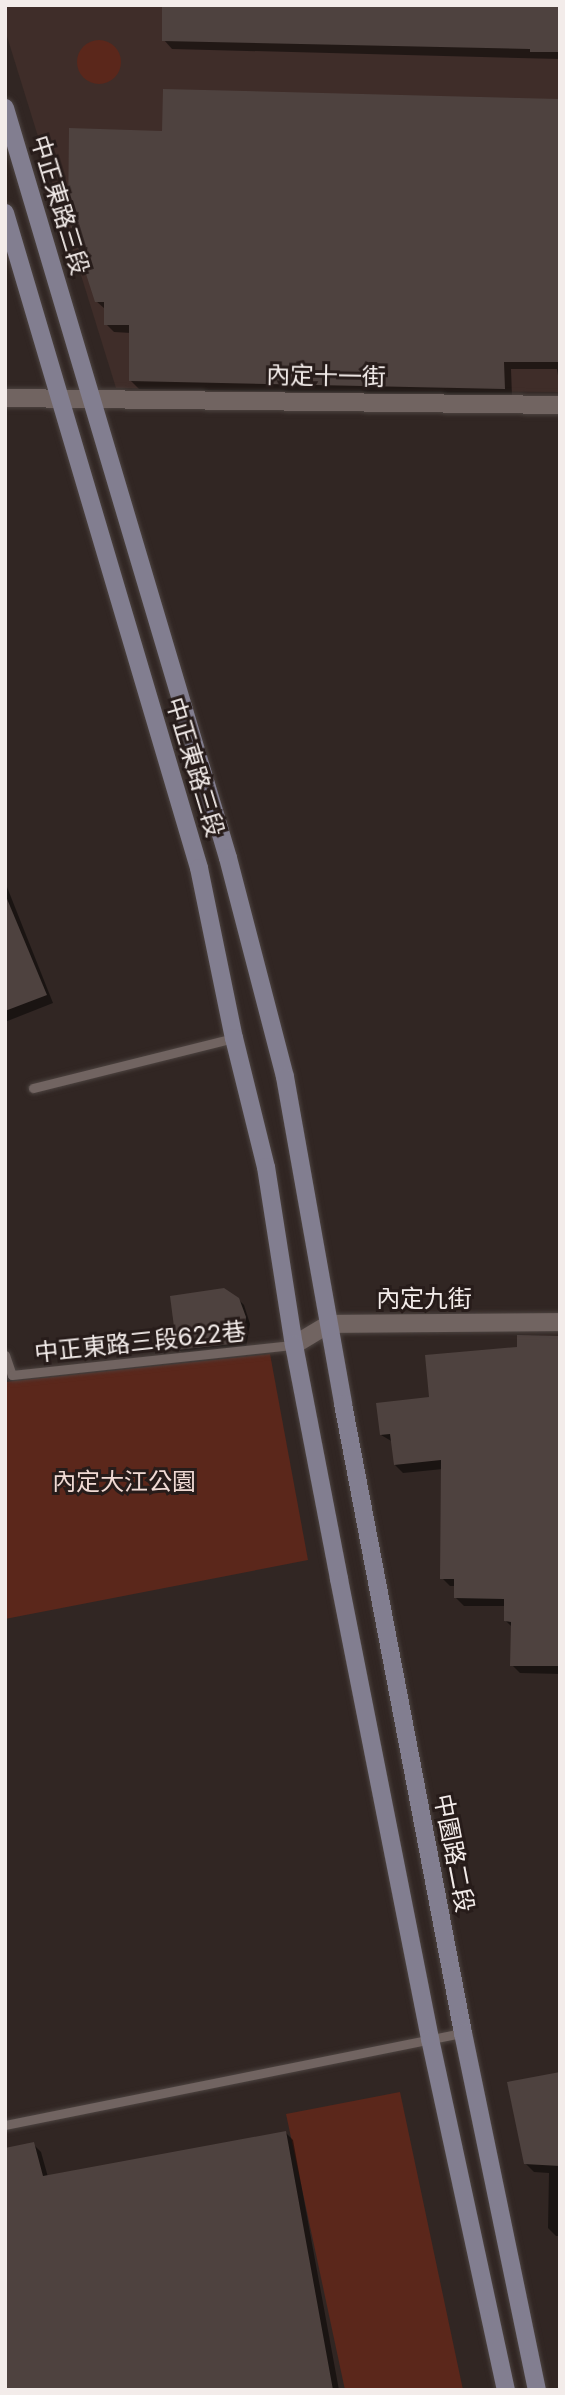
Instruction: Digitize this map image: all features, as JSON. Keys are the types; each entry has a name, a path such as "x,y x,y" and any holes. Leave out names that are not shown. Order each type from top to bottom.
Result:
{"main road":[{"name":"中正東路三段","path":"5,108 228,858 282,1064 329,1324"},
{"name":"中正東路三段","path":"5,213 200,868 234,1038 266,1167 294,1345"},
{"name":"中園路二段","path":"329,1324 463,2033 537,2390"},
{"path":"294,1345 430,2039 506,2390"}],"street":[{"name":"內定十一街","path":"5,398 91,396 560,405"},
{"name":"內定九街","path":"329,1324 560,1322"},
{"path":"294,1345 329,1324"}],"lane":[{"path":"33,1088 234,1038"},
{"name":"中正東路三段622巷","path":"5,1355 12,1375 294,1345"},
{"path":"5,2125 463,2033"}],"shaded area":[{"path":"5,5 560,5 560,392 116,388 5,30"}],"green space":[{"path":"99,40 115,46 121,62 115,78 99,84 83,78 77,62 83,46"},
{"name":"內定大江公園","path":"270,1354 308,1560 5,1619 5,1382"},
{"path":"400,2092 463,2390 345,2390 286,2114"}],"building":[{"path":"162,5 560,5 560,52 530,52 530,49 162,41"},
{"path":"163,89 560,99 560,362 504,362 505,389 129,381 129,325 104,325 104,302 95,302 68,218 69,128 162,131"},
{"path":"5,894 47,995 5,1011"},
{"path":"224,1288 239,1298 246,1317 241,1343 177,1350 170,1296"},
{"path":"517,1335 560,1336 560,1666 510,1666 511,1622 504,1621 504,1599 454,1598 454,1579 440,1579 441,1460 394,1465 390,1434 380,1435 376,1403 429,1397 425,1355 517,1347"},
{"path":"560,2072 560,2166 524,2164 507,2082"},
{"path":"286,2131 333,2390 5,2390 5,2148 34,2142 43,2176"}]}
